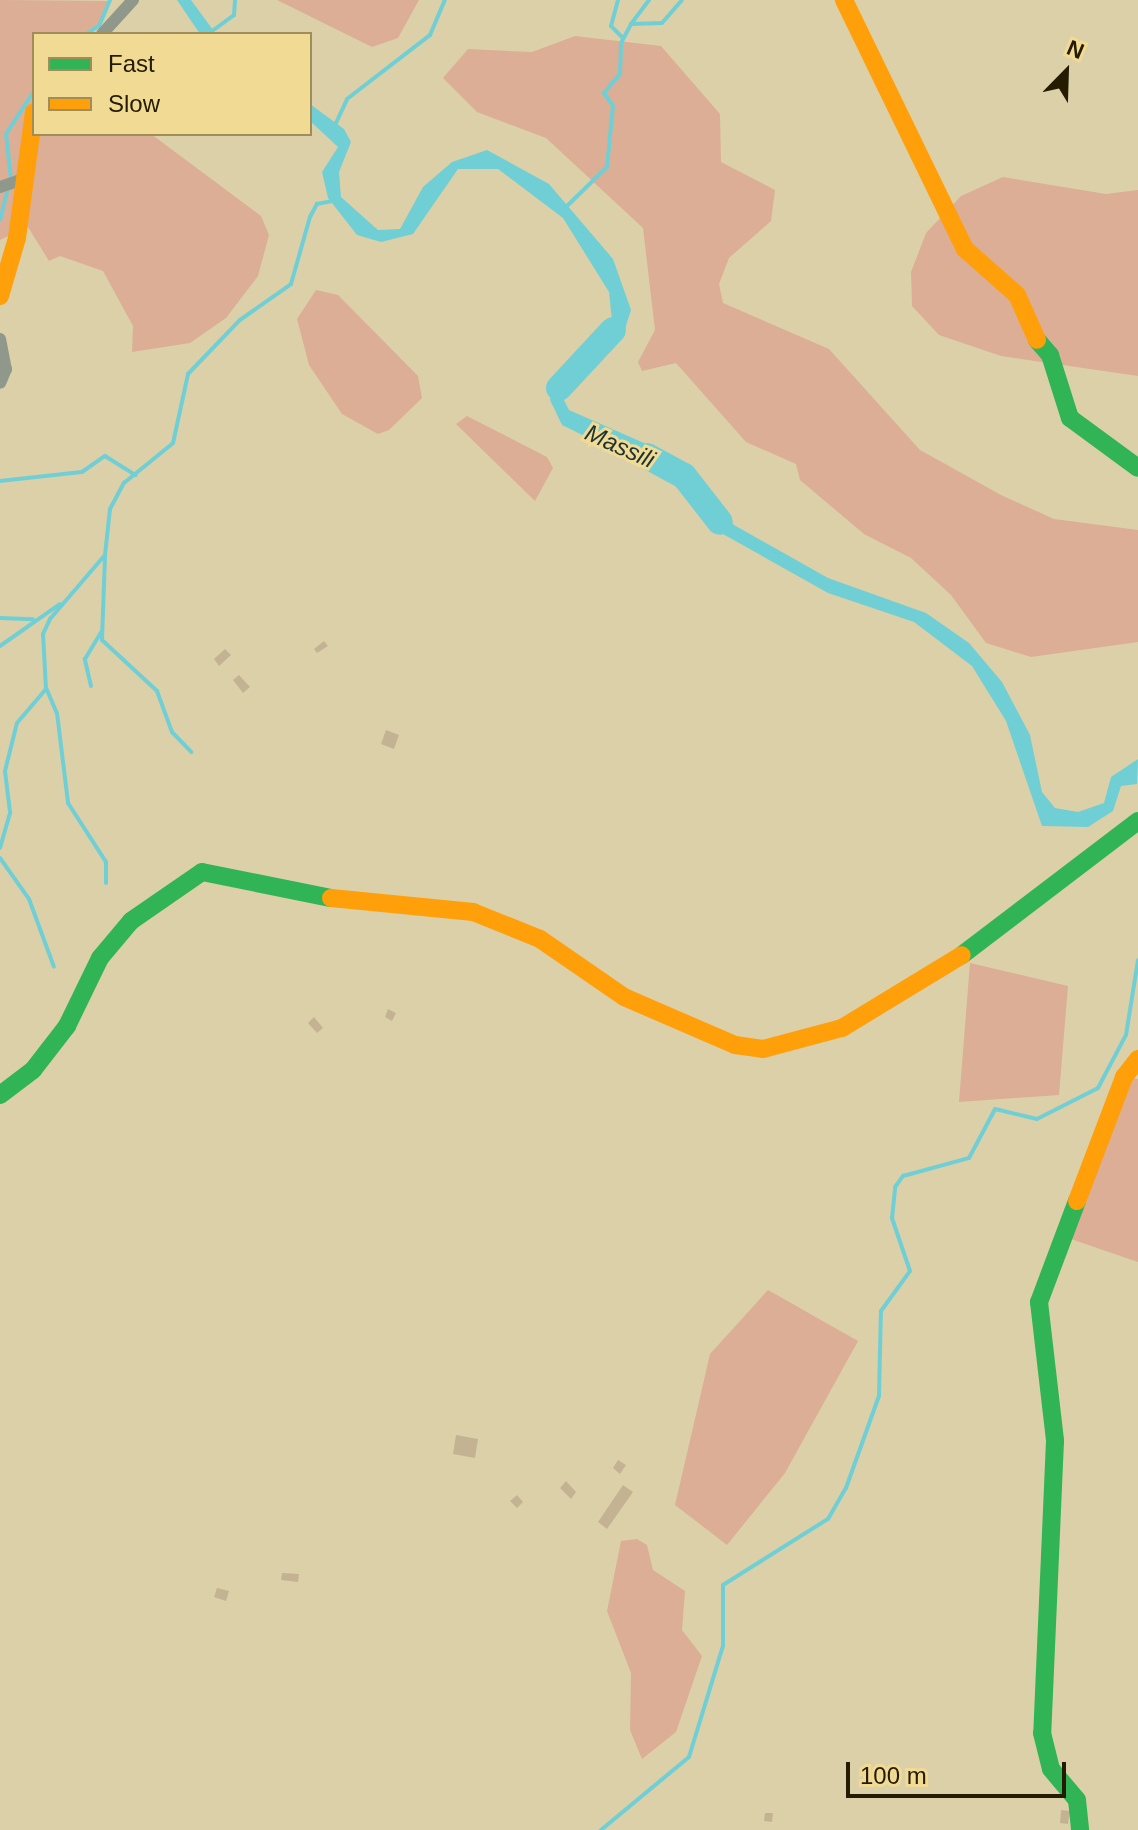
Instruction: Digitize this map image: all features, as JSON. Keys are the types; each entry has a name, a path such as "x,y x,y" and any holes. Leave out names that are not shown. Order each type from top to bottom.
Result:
{"street":[{"path":"104,32 133,0"},
{"path":"844,0 965,249 1017,295 1030,331 1050,355 1070,418 1138,468"},
{"path":"0,296 17,238 20,180 32,122"},
{"path":"0,187 20,180"},
{"path":"0,339 6,369 0,383"},
{"path":"0,1095 33,1070 67,1026 100,958 131,921 202,872 262,879 306,895 473,912 540,939 624,997 735,1045 763,1049 842,1028 981,944 1138,821"},
{"path":"1080,1830 1077,1800 1051,1769 1042,1733 1055,1441 1039,1302 1124,1077 1138,1059"}],"shaded area":[{"path":"0,0 108,1 99,26 89,32 32,32 32,136 154,136 261,216 269,235 258,276 226,318 190,343 132,352 133,326 103,271 60,256 49,261 28,227 0,240"},
{"path":"277,0 419,0 398,38 372,47"},
{"path":"575,36 661,46 720,114 721,162 775,190 771,221 729,258 719,284 723,303 829,349 920,450 1001,495 1054,519 1138,530 1138,642 1031,657 986,643 951,595 911,558 864,534 800,480 796,464 746,442 676,363 642,371 638,362 655,330 643,228 546,138 477,112 443,78 468,49 532,52"},
{"path":"1003,177 1106,194 1138,190 1138,376 1001,356 939,335 912,306 911,272 926,233 961,196"},
{"path":"316,290 338,295 418,376 422,398 389,430 378,434 342,414 309,365 297,319"},
{"path":"467,416 547,457 553,468 535,501 456,424"},
{"path":"970,963 1068,986 1059,1095 959,1102"},
{"path":"1124,1077 1138,1079 1138,1262 1062,1236"},
{"path":"768,1290 858,1341 785,1473 727,1545 675,1505 710,1354"},
{"path":"637,1539 647,1545 653,1570 685,1591 682,1630 702,1656 676,1732 642,1759 630,1730 631,1673 607,1611 621,1541"}],"water":[{"path":"177,0 191,0 215,32 199,32"},
{"path":"312,105 344,129 351,142 339,172 341,197 378,230 400,229 423,187 452,162 487,150 549,184 613,259 631,310 624,332 595,357 585,351 612,321 609,292 563,218 498,169 458,169 413,234 381,242 357,235 328,198 322,172 338,147 312,123"},
{"path":"581,361 562,396 569,410 653,447 677,467 675,480 562,425 550,400 553,383 565,366"},
{"path":"703,493 734,525 828,578 926,613 969,643 1002,682 1030,735 1042,792 1055,808 1078,812 1104,803 1111,777 1138,759 1137,784 1121,786 1113,811 1088,827 1042,826 1006,721 972,666 914,622 828,593 714,529"}],"building":[{"path":"324,641 328,646 317,653 314,649"},
{"path":"225,649 231,655 219,666 214,659"},
{"path":"239,675 250,687 243,693 233,680"},
{"path":"386,730 399,735 394,749 381,744"},
{"path":"388,1009 396,1013 392,1021 385,1017"},
{"path":"314,1017 323,1028 317,1033 308,1023"},
{"path":"456,1435 478,1439 475,1458 453,1454"},
{"path":"618,1460 626,1465 620,1474 613,1468"},
{"path":"566,1481 576,1492 571,1499 560,1488"},
{"path":"623,1485 633,1492 607,1529 598,1522"},
{"path":"517,1495 523,1502 517,1508 510,1501"},
{"path":"282,1573 299,1574 298,1582 281,1580"},
{"path":"217,1588 229,1591 226,1601 214,1597"},
{"path":"1061,1810 1070,1811 1068,1824 1060,1823"},
{"path":"765,1813 773,1813 772,1822 764,1821"}],"waterway":[{"path":"89,32 99,26 110,0"},
{"path":"211,32 234,15 235,0"},
{"path":"336,123 347,99 430,35 445,0"},
{"path":"618,0 611,26 623,38"},
{"path":"631,24 649,0"},
{"path":"565,208 607,167 613,106 604,93 620,74 621,43 631,24 662,23 682,0"},
{"path":"11,179 6,134 32,94"},
{"path":"0,220 8,188"},
{"path":"0,848 10,812 5,771 17,723 46,689 43,634 50,619 105,555 110,509 124,483 173,443 188,374 240,320 291,284 310,217 317,204 332,201"},
{"name":"Massili","path":"559,388 613,330"},
{"path":"0,481 82,472 105,456 136,475"},
{"name":"Massili","path":"647,456 684,476 720,522"},
{"path":"105,557 102,640 157,691 172,732 191,752"},
{"path":"0,646 60,604"},
{"path":"0,618 33,619"},
{"path":"91,686 85,659 102,631"},
{"path":"47,690 57,713 68,803 106,862 106,883"},
{"path":"0,858 29,899 54,967"},
{"path":"601,1830 689,1757 723,1646 723,1585 828,1519 846,1488 879,1396 881,1311 910,1271 892,1218 895,1187 903,1176 969,1158 995,1109 1037,1119 1098,1088 1126,1035 1138,960"}],"traffic: fast":[{"path":"1037,340 1050,355 1070,418 1138,468"},
{"path":"962,955 1138,821"},
{"path":"0,1095 33,1070 67,1026 100,958 131,921 202,872 331,898"},
{"path":"1077,1201 1039,1302 1055,1441 1042,1733 1051,1769 1077,1800 1080,1830"}],"traffic: slow":[{"path":"844,0 965,249 1017,295 1037,340"},
{"path":"0,296 17,238 32,127"},
{"path":"331,898 473,912 540,939 624,997 735,1045 763,1049 842,1028 962,955"},
{"path":"1077,1201 1124,1077 1138,1059"}]}
